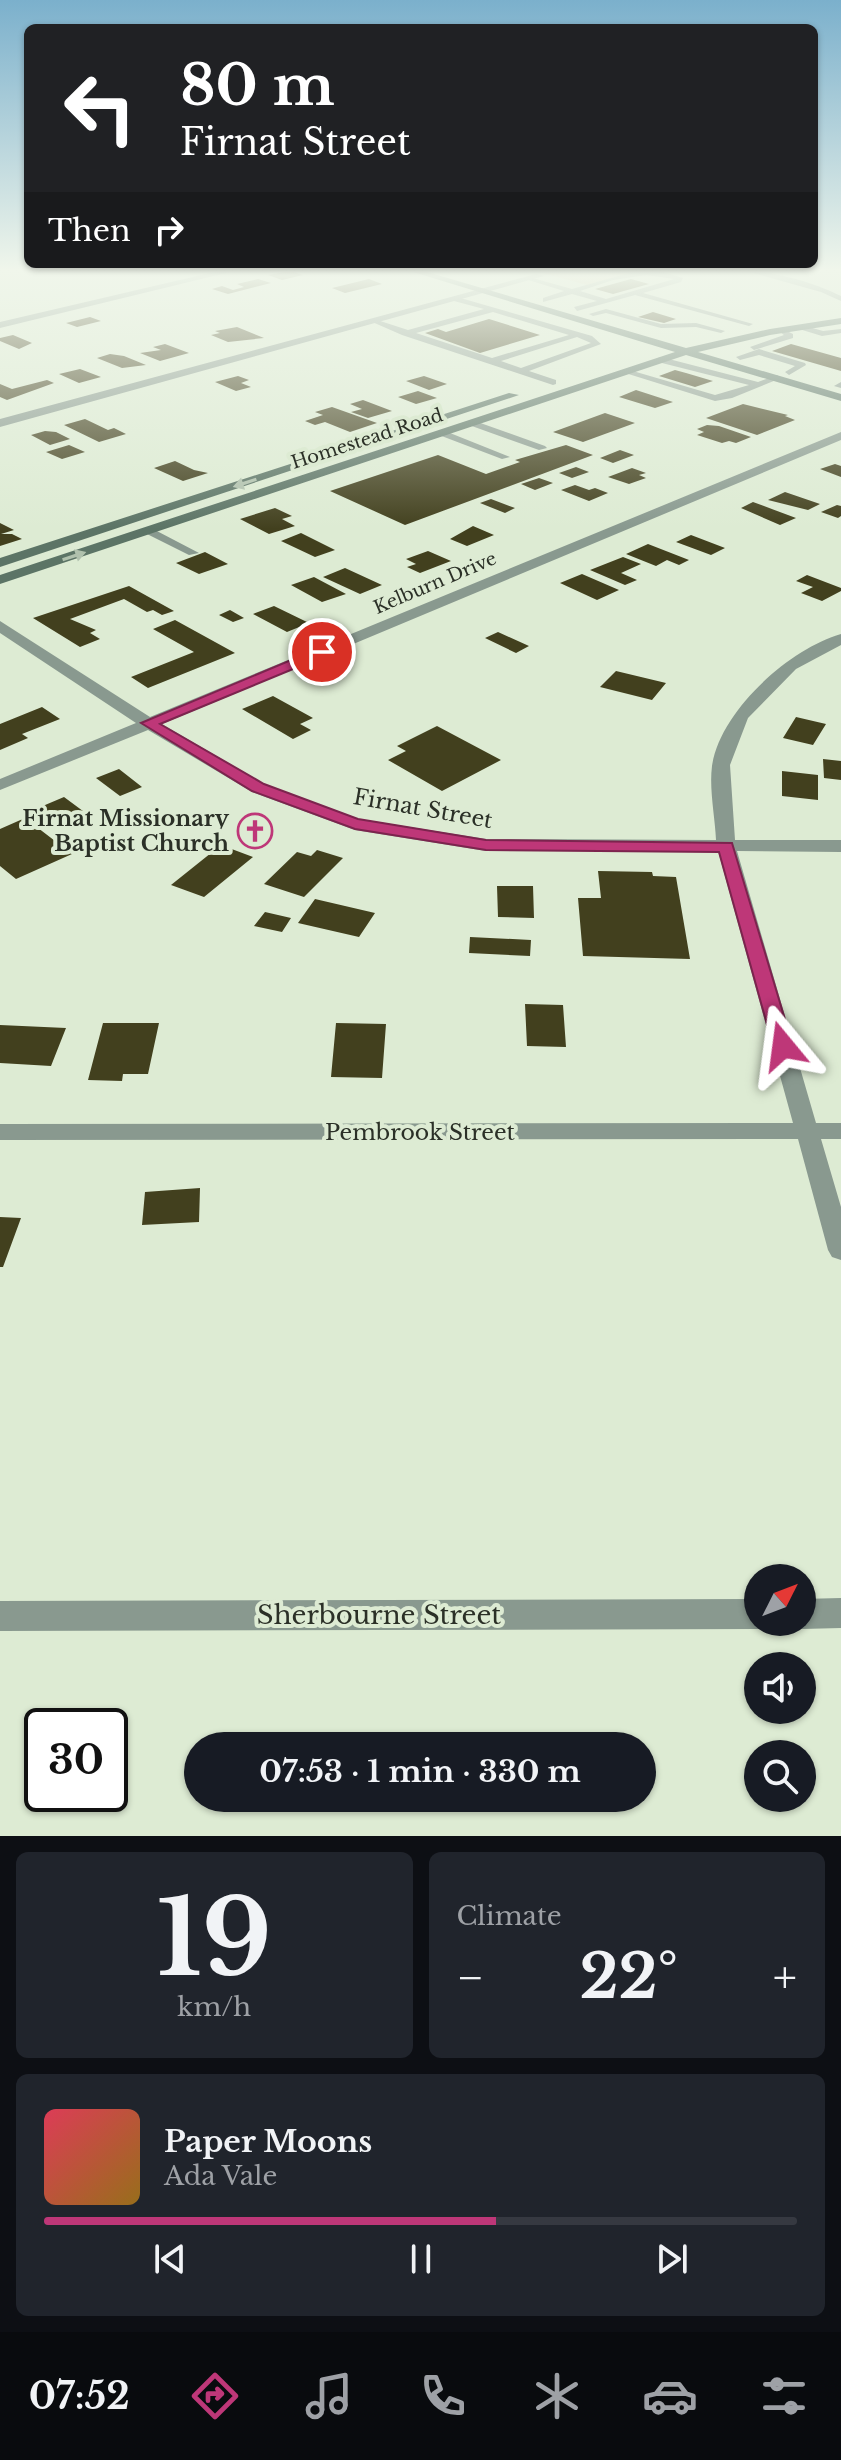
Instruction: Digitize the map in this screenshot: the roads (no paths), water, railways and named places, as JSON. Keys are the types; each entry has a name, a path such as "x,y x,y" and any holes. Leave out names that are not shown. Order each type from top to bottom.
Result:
{"main road":[{"name":"Homestead Road","path":"0,563 627,358"},
{"name":"Homestead Road","path":"0,580 665,358"},
{"path":"719,358 777,378 840,389"},
{"path":"742,358 840,389"},
{"path":"520,393 540,401"},
{"path":"340,452 364,459"}],"street":[{"path":"0,423 240,358"},
{"name":"Kelburn Drive","path":"0,785 841,436"},
{"name":"Firnat Street","path":"0,626 148,723 258,788 355,824 486,845 841,846"},
{"path":"841,639 790,666 740,716 721,765 726,847 841,1250"},
{"name":"Pembrook Street","path":"0,1132 841,1131"},
{"path":"816,1614 841,1613"},
{"name":"Sherbourne Street","path":"0,1616 744,1614"}],"lane":[{"path":"477,358 553,382"},
{"path":"490,362 504,358"},
{"path":"518,372 563,358"},
{"path":"778,358 802,365 789,372"},
{"path":"661,360 758,385"},
{"path":"626,372 708,398 723,398 777,378"},
{"path":"472,423 542,448"},
{"path":"442,433 505,457"},
{"path":"149,531 193,553"}],"place":[{"name":"Firnat Missionary Baptist Church","path":"255,831"}]}
